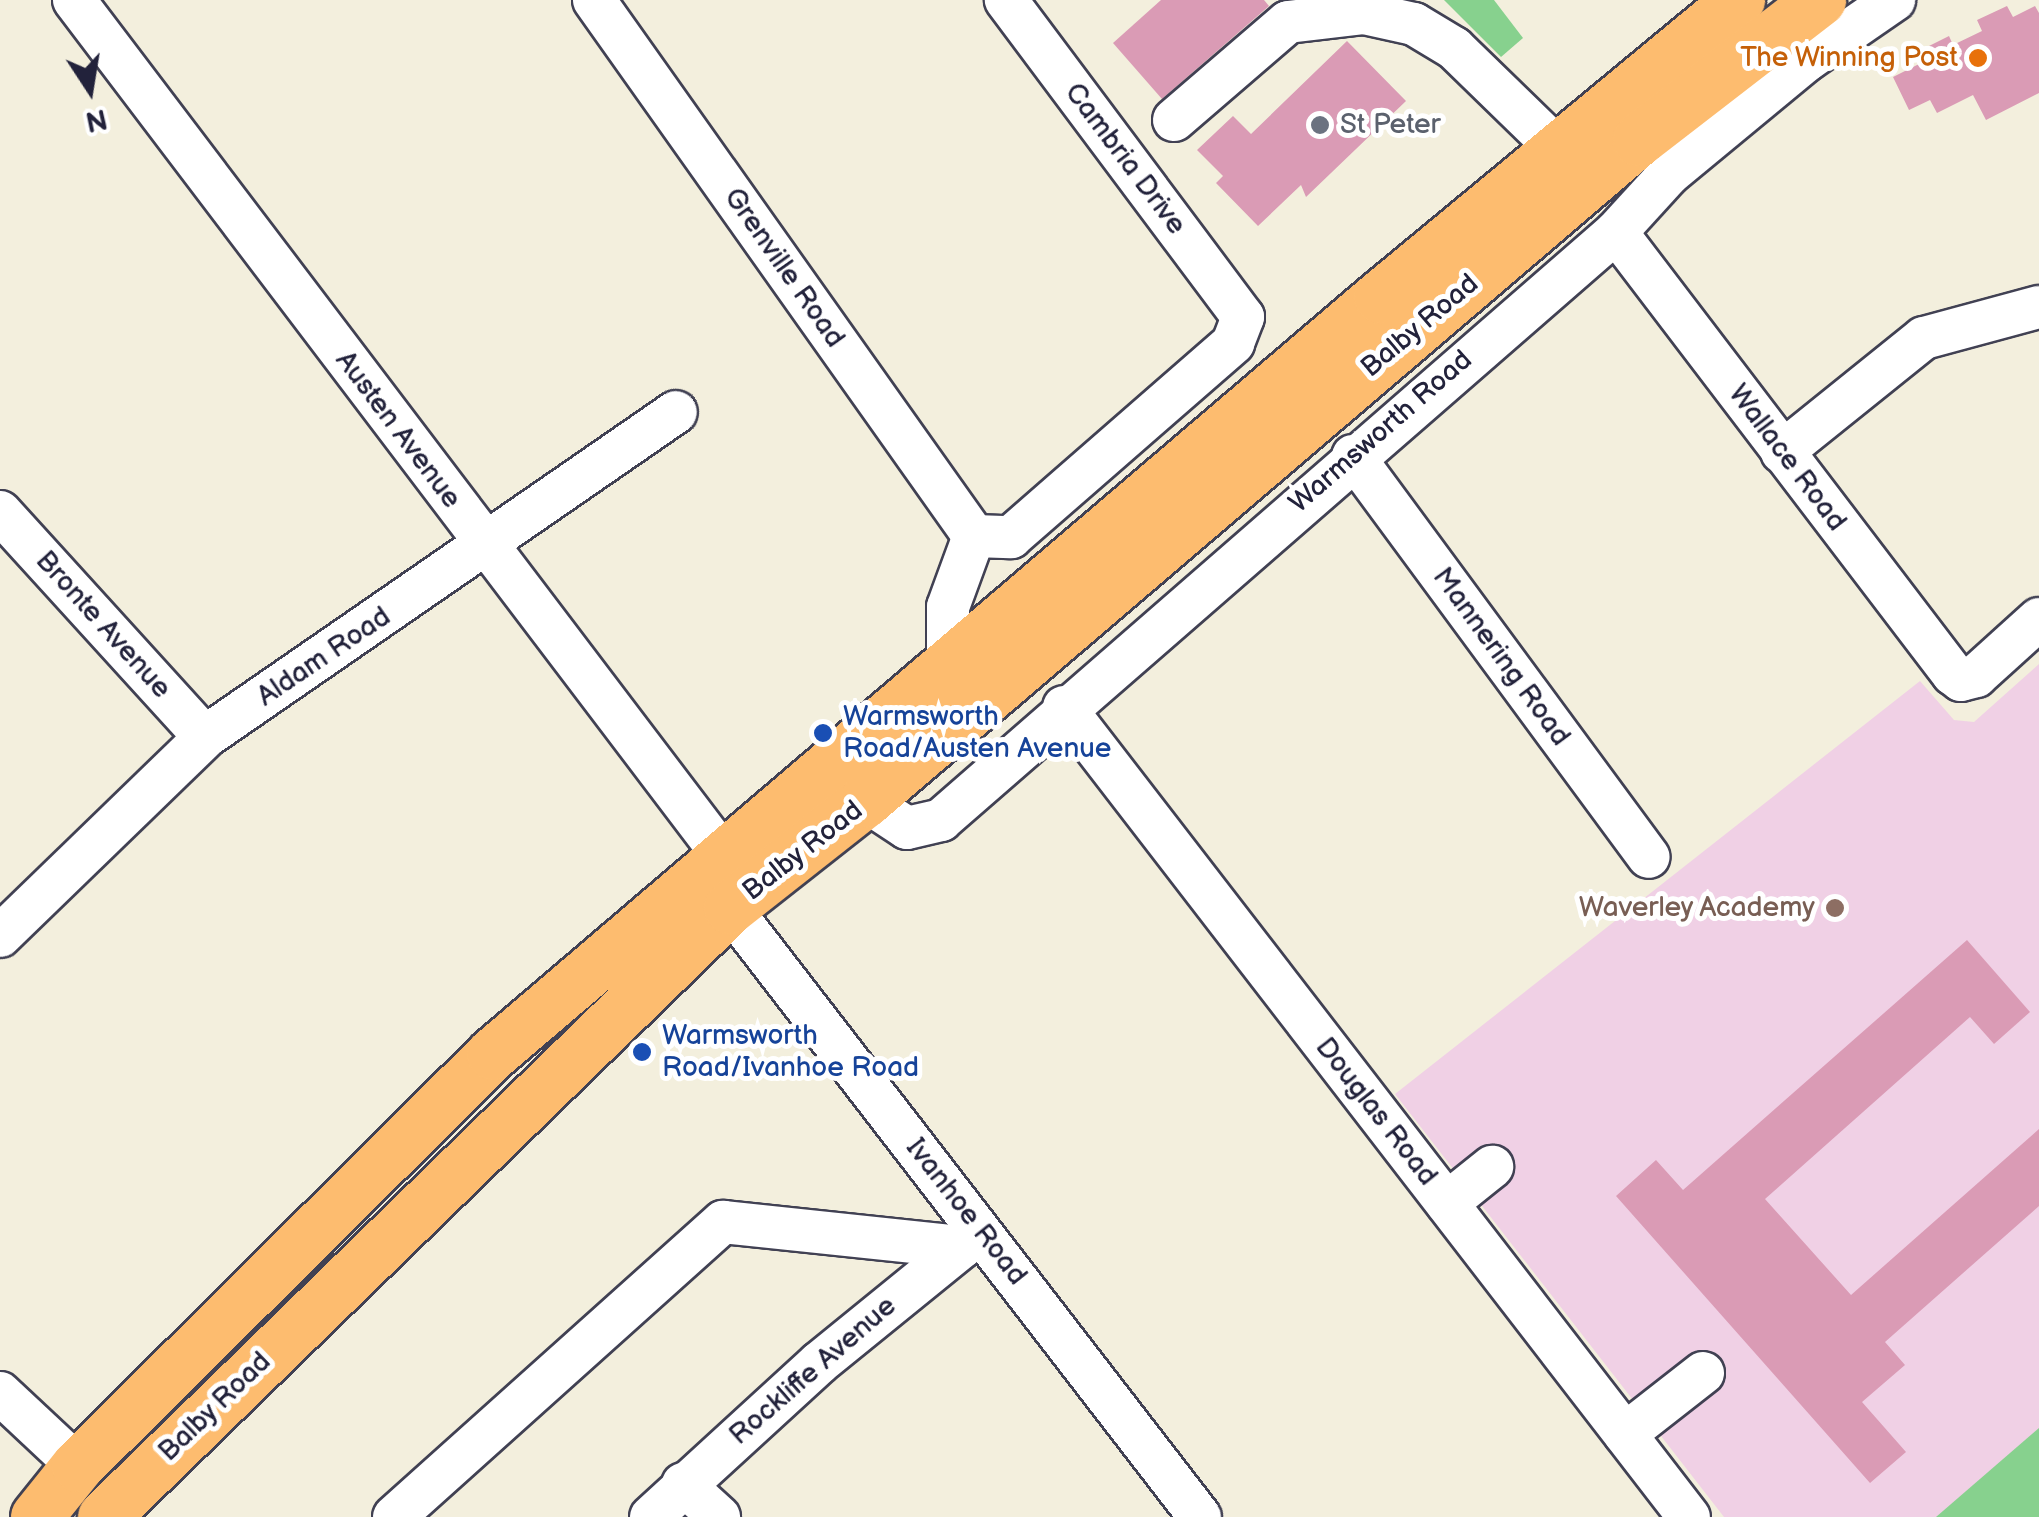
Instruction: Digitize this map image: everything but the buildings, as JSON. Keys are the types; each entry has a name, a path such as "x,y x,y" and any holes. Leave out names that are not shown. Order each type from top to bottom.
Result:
{"main road":[{"name":"Balby Road","path":"104,1517 948,662 1557,148 1739,0"},
{"name":"Balby Road","path":"37,1517 78,1466 493,1054 728,883 866,802 1624,153 1820,0"}],"street":[{"name":"Austen Avenue","path":"74,0 486,547 728,883"},
{"name":"Grenville Road","path":"594,0 974,536"},
{"name":"Cambria Drive","path":"974,536 1011,537 1233,342 1244,317 1006,0"},
{"name":"Warmsworth Road","path":"866,802 907,828 941,820 1064,706 1616,232 1669,174 1807,60 1894,0"},
{"path":"1174,120 1288,22 1364,14 1414,24 1454,48 1557,148"},
{"name":"Wallace Road","path":"1616,232 1961,680 1976,676 2039,619"},
{"path":"1782,452 1924,338 2039,307"},
{"name":"Aldam Road","path":"0,936 205,737 486,547 676,412"},
{"name":"Mannering Road","path":"1353,456 1648,857"},
{"name":"Bronte Avenue","path":"0,512 205,737"},
{"path":"948,662 948,607 974,536"},
{"name":"Douglas Road","path":"1064,706 1689,1517"},
{"name":"Ivanhoe Road","path":"728,883 972,1239 1200,1517"},
{"path":"1447,1204 1492,1166"},
{"path":"394,1517 723,1222 972,1239"},
{"name":"Rockliffe Avenue","path":"651,1517 683,1484 972,1239"},
{"path":"1625,1434 1703,1372"},
{"path":"0,1393 78,1466"},
{"path":"683,1484 719,1517"}],"shaded area":[{"name":"Waverley Academy","path":"2039,664 2039,1517 1724,1517 1395,1094 1920,681 1954,720 1974,722"}],"green space":[{"path":"1444,0 1494,0 1523,38 1501,57"},
{"path":"2039,1428 2039,1517 1936,1517"}],"place":[{"name":"The Winning Post","path":"1978,58"},
{"name":"St Peter","path":"1320,125"},
{"name":"Warmsworth Road/Austen Avenue","path":"823,733"},
{"name":"Waverley Academy","path":"1835,908"},
{"name":"Warmsworth Road/Ivanhoe Road","path":"642,1052"}]}
